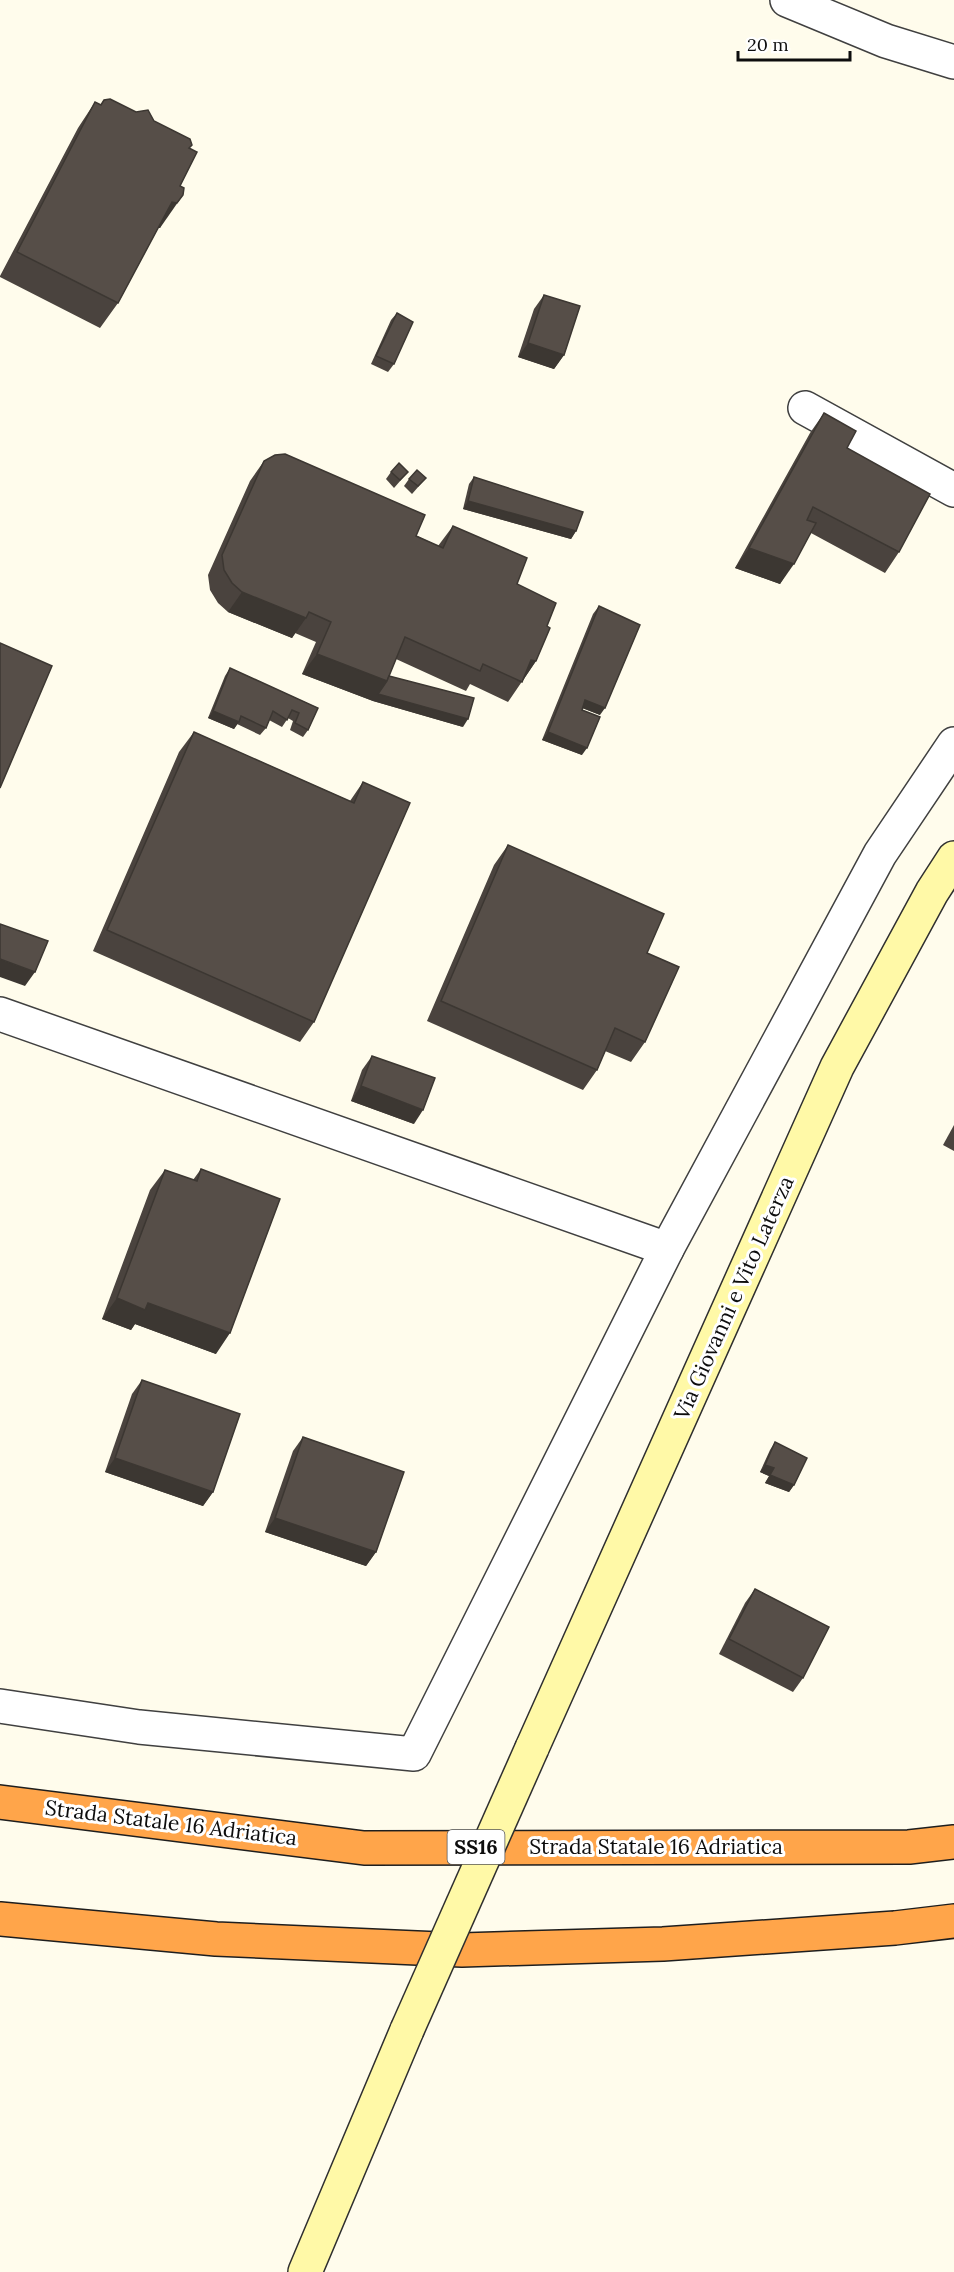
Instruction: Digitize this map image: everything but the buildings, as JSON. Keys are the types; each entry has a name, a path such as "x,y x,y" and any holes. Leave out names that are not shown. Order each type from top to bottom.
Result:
{"highway":[{"name":"Strada Statale 16 Adriatica","path":"0,1802 364,1848 909,1847 954,1842"},
{"path":"0,1919 216,1939 462,1950 663,1944 895,1928 954,1921"}],"street":[{"path":"787,0 886,41 954,62"},
{"path":"806,408 954,490"},
{"path":"0,1706 139,1727 414,1754 667,1250 880,854 954,744"},
{"name":"Via Giovanni e Vito Laterza","path":"305,2272 407,2030 837,1067 932,892 954,858"},
{"path":"0,1014 667,1250"}]}
